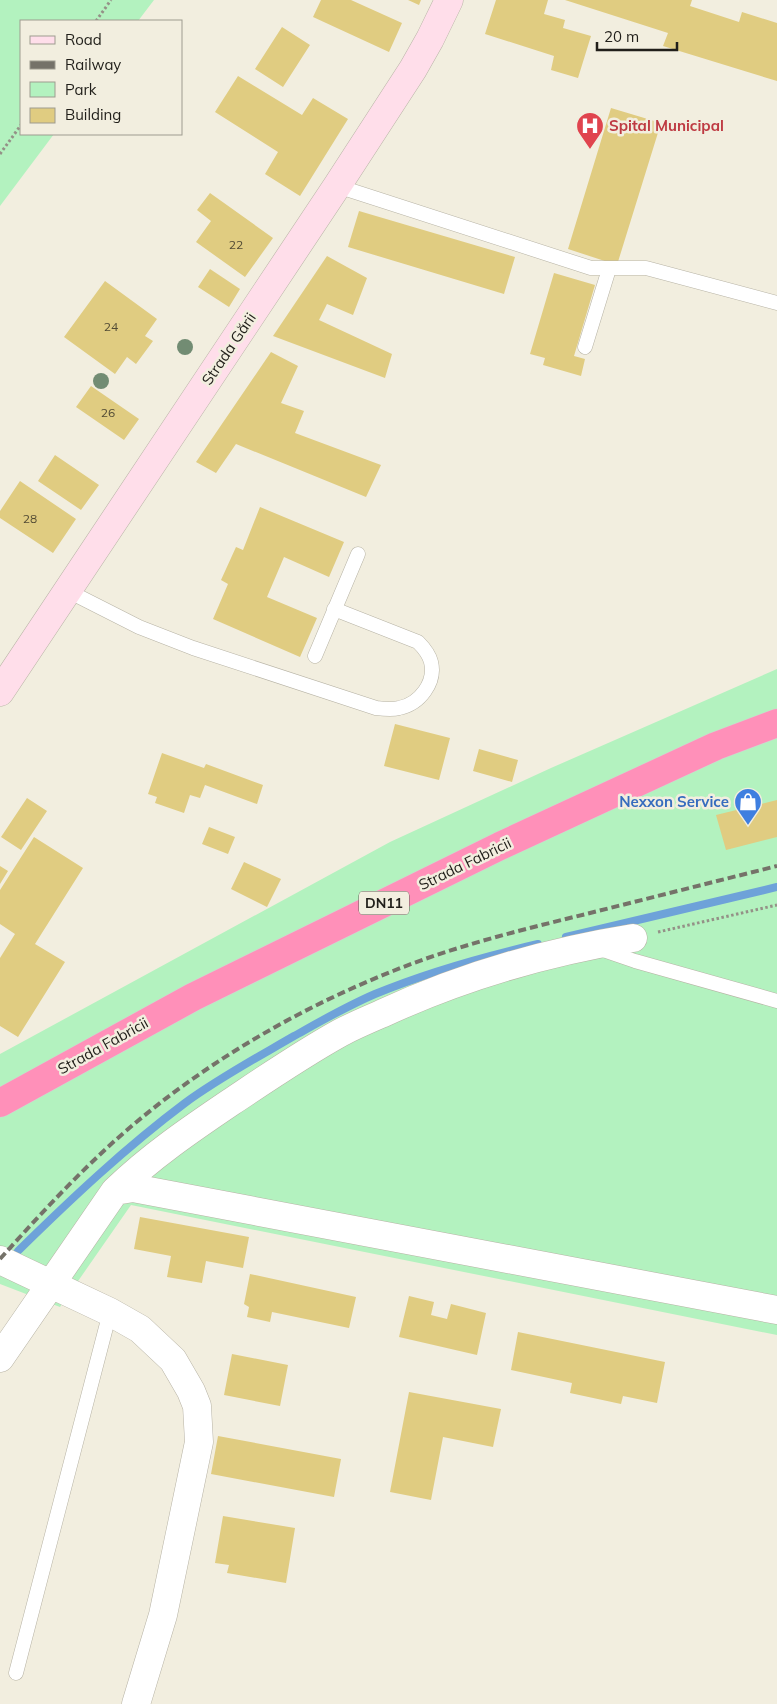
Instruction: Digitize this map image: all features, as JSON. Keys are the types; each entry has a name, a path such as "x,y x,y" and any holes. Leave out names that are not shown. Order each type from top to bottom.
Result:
{"highway":[{"name":"Strada Fabricii","path":"0,1102 193,997 500,846 716,746 777,722"}],"main road":[{"name":"Strada Gării","path":"0,692 337,186 430,40 448,0"}],"street":[{"path":"0,1358 115,1191 134,1173 210,1116 267,1078 340,1032 435,990 507,966 590,945 633,938"},
{"path":"115,1191 133,1188 777,1310"},
{"path":"0,1260 110,1312 140,1329 173,1360 191,1391 196,1406 199,1422 199,1442 164,1615 136,1704"}],"lane":[{"path":"337,186 591,268 646,268 777,302"},
{"path":"585,347 609,269"},
{"path":"315,656 358,554"},
{"path":"68,591 139,627 193,648 376,708 399,709 418,700 429,684 432,672 428,656 418,642 334,609"},
{"path":"590,945 635,961 777,1001"},
{"path":"16,1673 110,1312"}],"path":[{"path":"97,20 111,0"},
{"path":"0,154 20,126"},
{"path":"633,938 777,905"}],"green space":[{"path":"0,0 154,0 139,20 20,20 20,135 53,135 0,206"},
{"path":"777,669 777,1335 131,1205 60,1307 0,1284 0,1054 390,842 551,768"}],"building":[{"path":"321,0 351,0 402,23 389,52 313,17"},
{"path":"408,0 421,0 419,5"},
{"path":"496,0 548,0 544,14 565,20 563,28 591,36 578,78 551,70 554,56 485,34"},
{"path":"565,0 692,0 690,6 739,22 742,12 777,23 777,81 663,46 668,33"},
{"path":"282,27 310,45 283,87 255,69"},
{"path":"238,76 302,115 313,98 348,119 300,196 265,174 278,152 215,112"},
{"path":"611,108 661,123 617,265 568,249"},
{"path":"210,193 273,238 245,277 196,242 211,221 197,210"},
{"path":"359,211 515,257 504,294 348,247"},
{"path":"327,256 367,278 353,315 327,304 319,320 392,354 385,378 273,336"},
{"path":"210,269 240,289 229,307 198,287"},
{"path":"554,273 595,285 574,356 585,359 581,376 543,365 545,358 530,354"},
{"path":"105,281 157,319 145,336 153,341 136,364 127,357 115,374 64,337"},
{"path":"271,352 298,366 281,403 304,411 295,433 381,465 366,497 236,444 216,473 196,462"},
{"path":"91,386 139,419 124,440 76,407"},
{"path":"55,455 99,485 81,510 38,481"},
{"path":"20,481 76,519 53,553 0,518 0,511"},
{"path":"260,507 344,542 329,577 284,557 267,597 317,618 300,657 213,619 228,584 221,580 236,547 243,550"},
{"path":"395,724 450,738 439,780 384,766"},
{"path":"479,749 518,760 512,782 473,771"},
{"path":"162,753 204,768 206,764 263,785 257,804 205,785 200,798 190,795 184,813 155,803 157,797 148,794"},
{"path":"27,798 47,811 21,850 1,837"},
{"name":"Nexxon Service","path":"777,800 777,837 726,850 716,815"},
{"path":"209,827 235,837 228,854 202,844"},
{"path":"34,837 83,868 35,944 65,962 18,1037 0,1026 0,958 15,934 0,924 0,890"},
{"path":"244,862 281,879 267,907 231,889"},
{"path":"0,866 8,871 0,884"},
{"path":"140,1217 249,1237 243,1268 206,1261 202,1283 167,1277 171,1256 134,1249"},
{"path":"250,1274 356,1297 349,1328 272,1312 270,1322 247,1317 249,1307 244,1304"},
{"path":"409,1296 434,1302 431,1315 447,1319 451,1304 486,1313 477,1355 399,1337"},
{"path":"518,1332 665,1362 657,1403 623,1396 621,1404 570,1393 572,1383 511,1370"},
{"path":"232,1354 288,1365 280,1406 224,1395"},
{"path":"409,1392 501,1409 493,1447 443,1437 431,1500 390,1492"},
{"path":"218,1436 341,1459 334,1497 211,1474"},
{"path":"223,1516 295,1528 286,1583 227,1573 229,1565 215,1563"}],"waterway":[{"path":"566,937 777,887"},
{"path":"18,1251 78,1193 141,1138 185,1103 239,1068 324,1019 375,994 455,966 538,944"}],"railway":[{"path":"0,1259 80,1173 109,1146 173,1093 243,1046 317,1005 393,971 464,946 777,866"}],"place":[{"name":"Spital Municipal","path":"590,150"},
{"name":"Nexxon Service","path":"748,826"}]}
